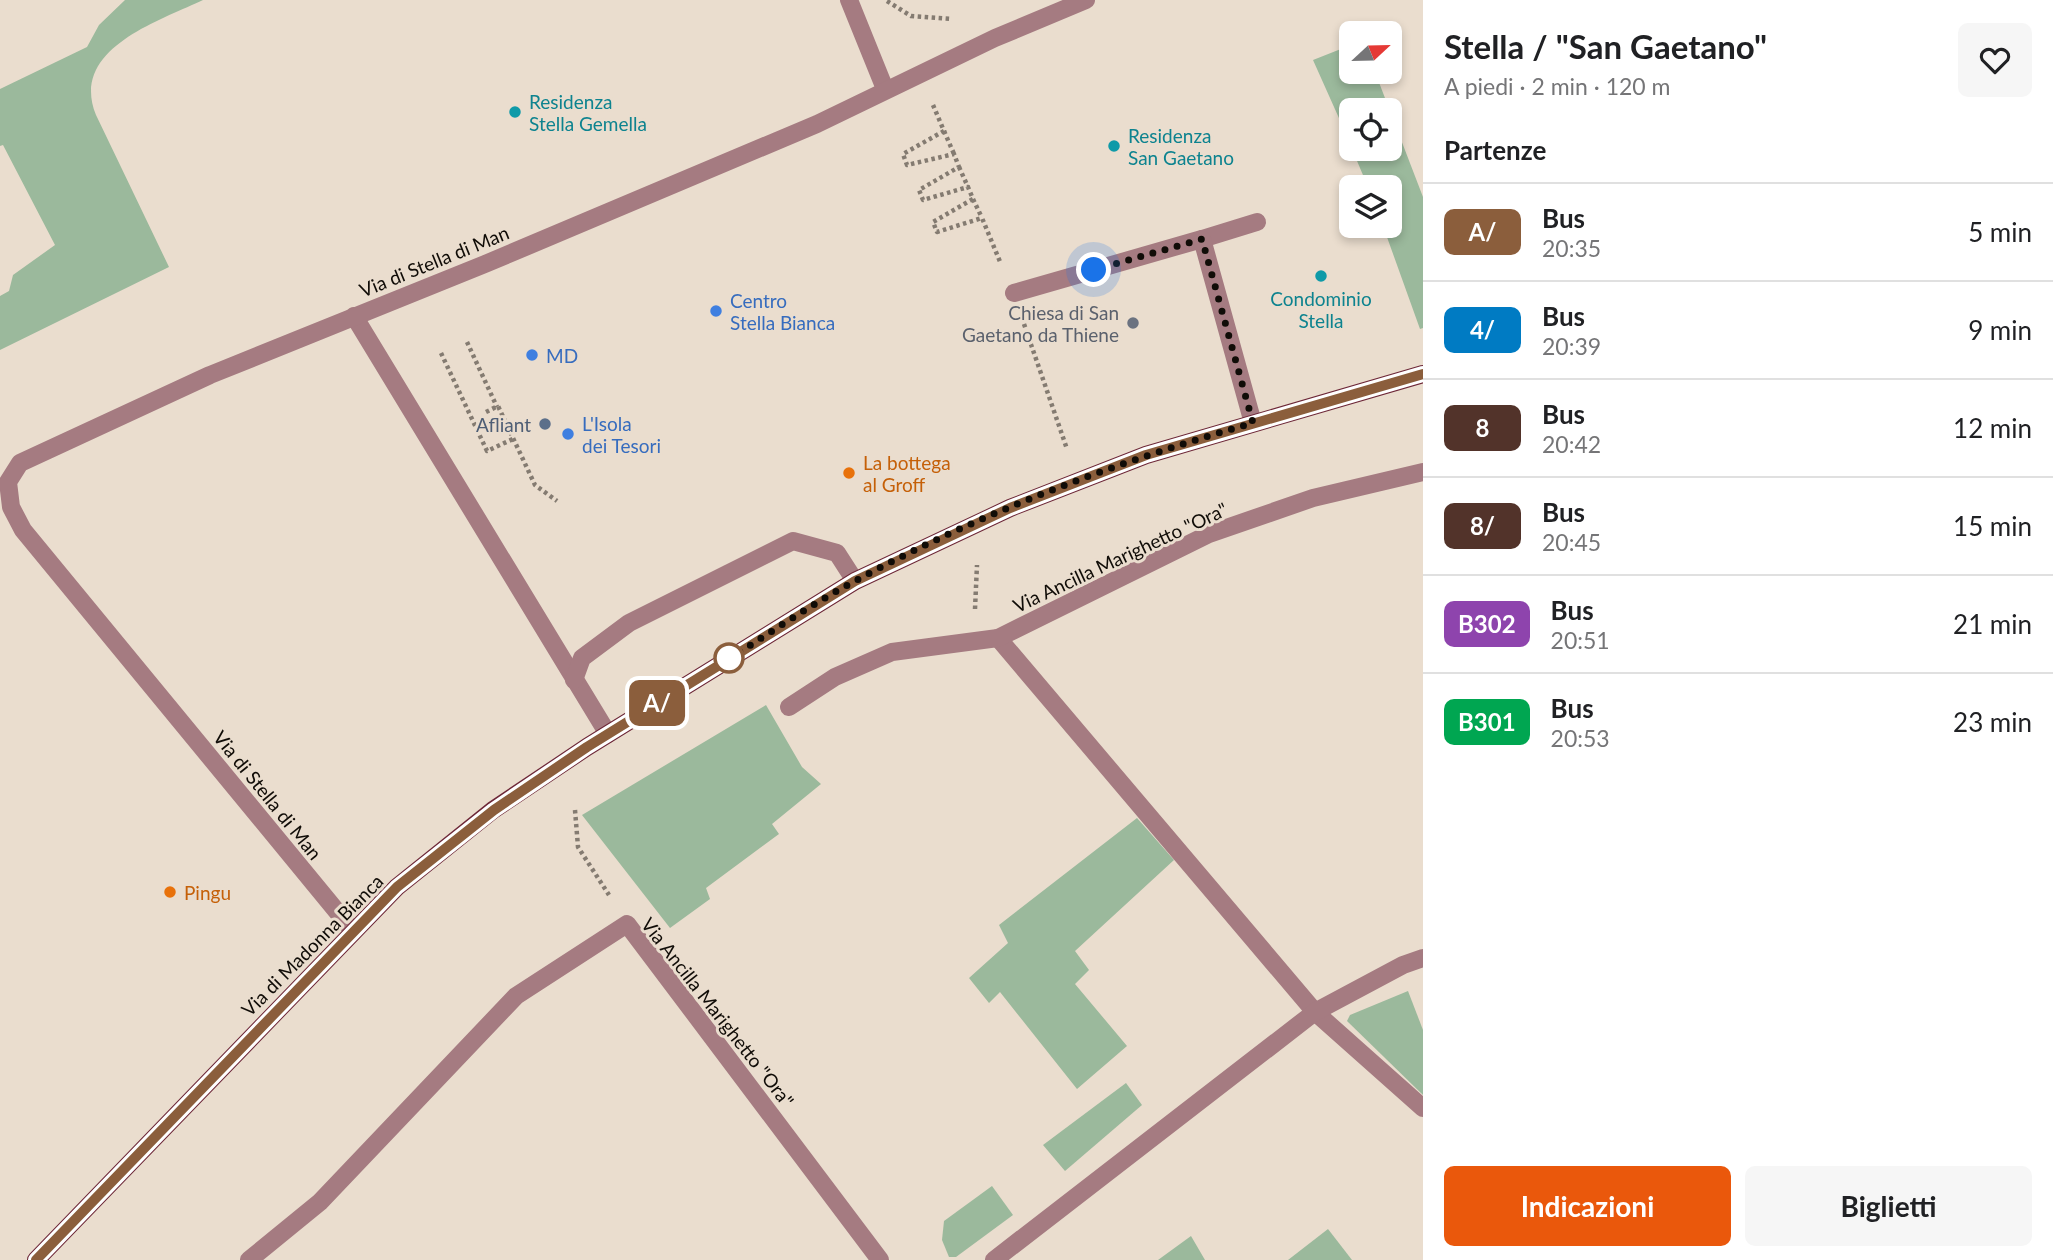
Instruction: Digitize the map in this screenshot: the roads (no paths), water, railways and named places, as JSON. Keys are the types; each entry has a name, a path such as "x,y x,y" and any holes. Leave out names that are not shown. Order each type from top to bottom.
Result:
{"main road":[{"name":"Via di Madonna Bianca","path":"36,1260 397,887 494,810 608,734 855,581 1010,508 1146,455 1423,374"}],"street":[{"path":"849,0 885,89"},
{"name":"Via di Stella di Man","path":"353,931 23,530 11,507 4,474 20,463 210,374 817,124 885,89 1086,0"},
{"path":"1014,293 1257,222"},
{"path":"1202,239 1253,423"},
{"path":"354,316 608,734"},
{"name":"Via Ancilla Marighetto \"Ora\"","path":"789,707 835,677 892,652 998,638 1209,534 1313,498 1423,472"},
{"path":"574,680 582,658 629,623 793,541 837,553 855,581"},
{"path":"998,638 1315,1012 1423,1108"},
{"name":"Via Ancilla Marighetto \"Ora\"","path":"249,1260 320,1202 516,996 628,924 880,1260"},
{"path":"993,1260 1315,1012 1404,965 1423,958"}],"place":[{"name":"Residenza Stella Gemella","path":"515,112"},
{"name":"Residenza San Gaetano","path":"1114,146"},
{"name":"Condominio Stella","path":"1321,276"},
{"name":"Centro Stella Bianca","path":"716,311"},
{"name":"Chiesa di San Gaetano da Thiene","path":"1133,323"},
{"name":"MD","path":"532,355"},
{"name":"Afliant","path":"545,424"},
{"name":"L'Isola dei Tesori","path":"568,434"},
{"name":"La bottega al Groff","path":"849,473"},
{"name":"Pingu","path":"170,892"}]}
